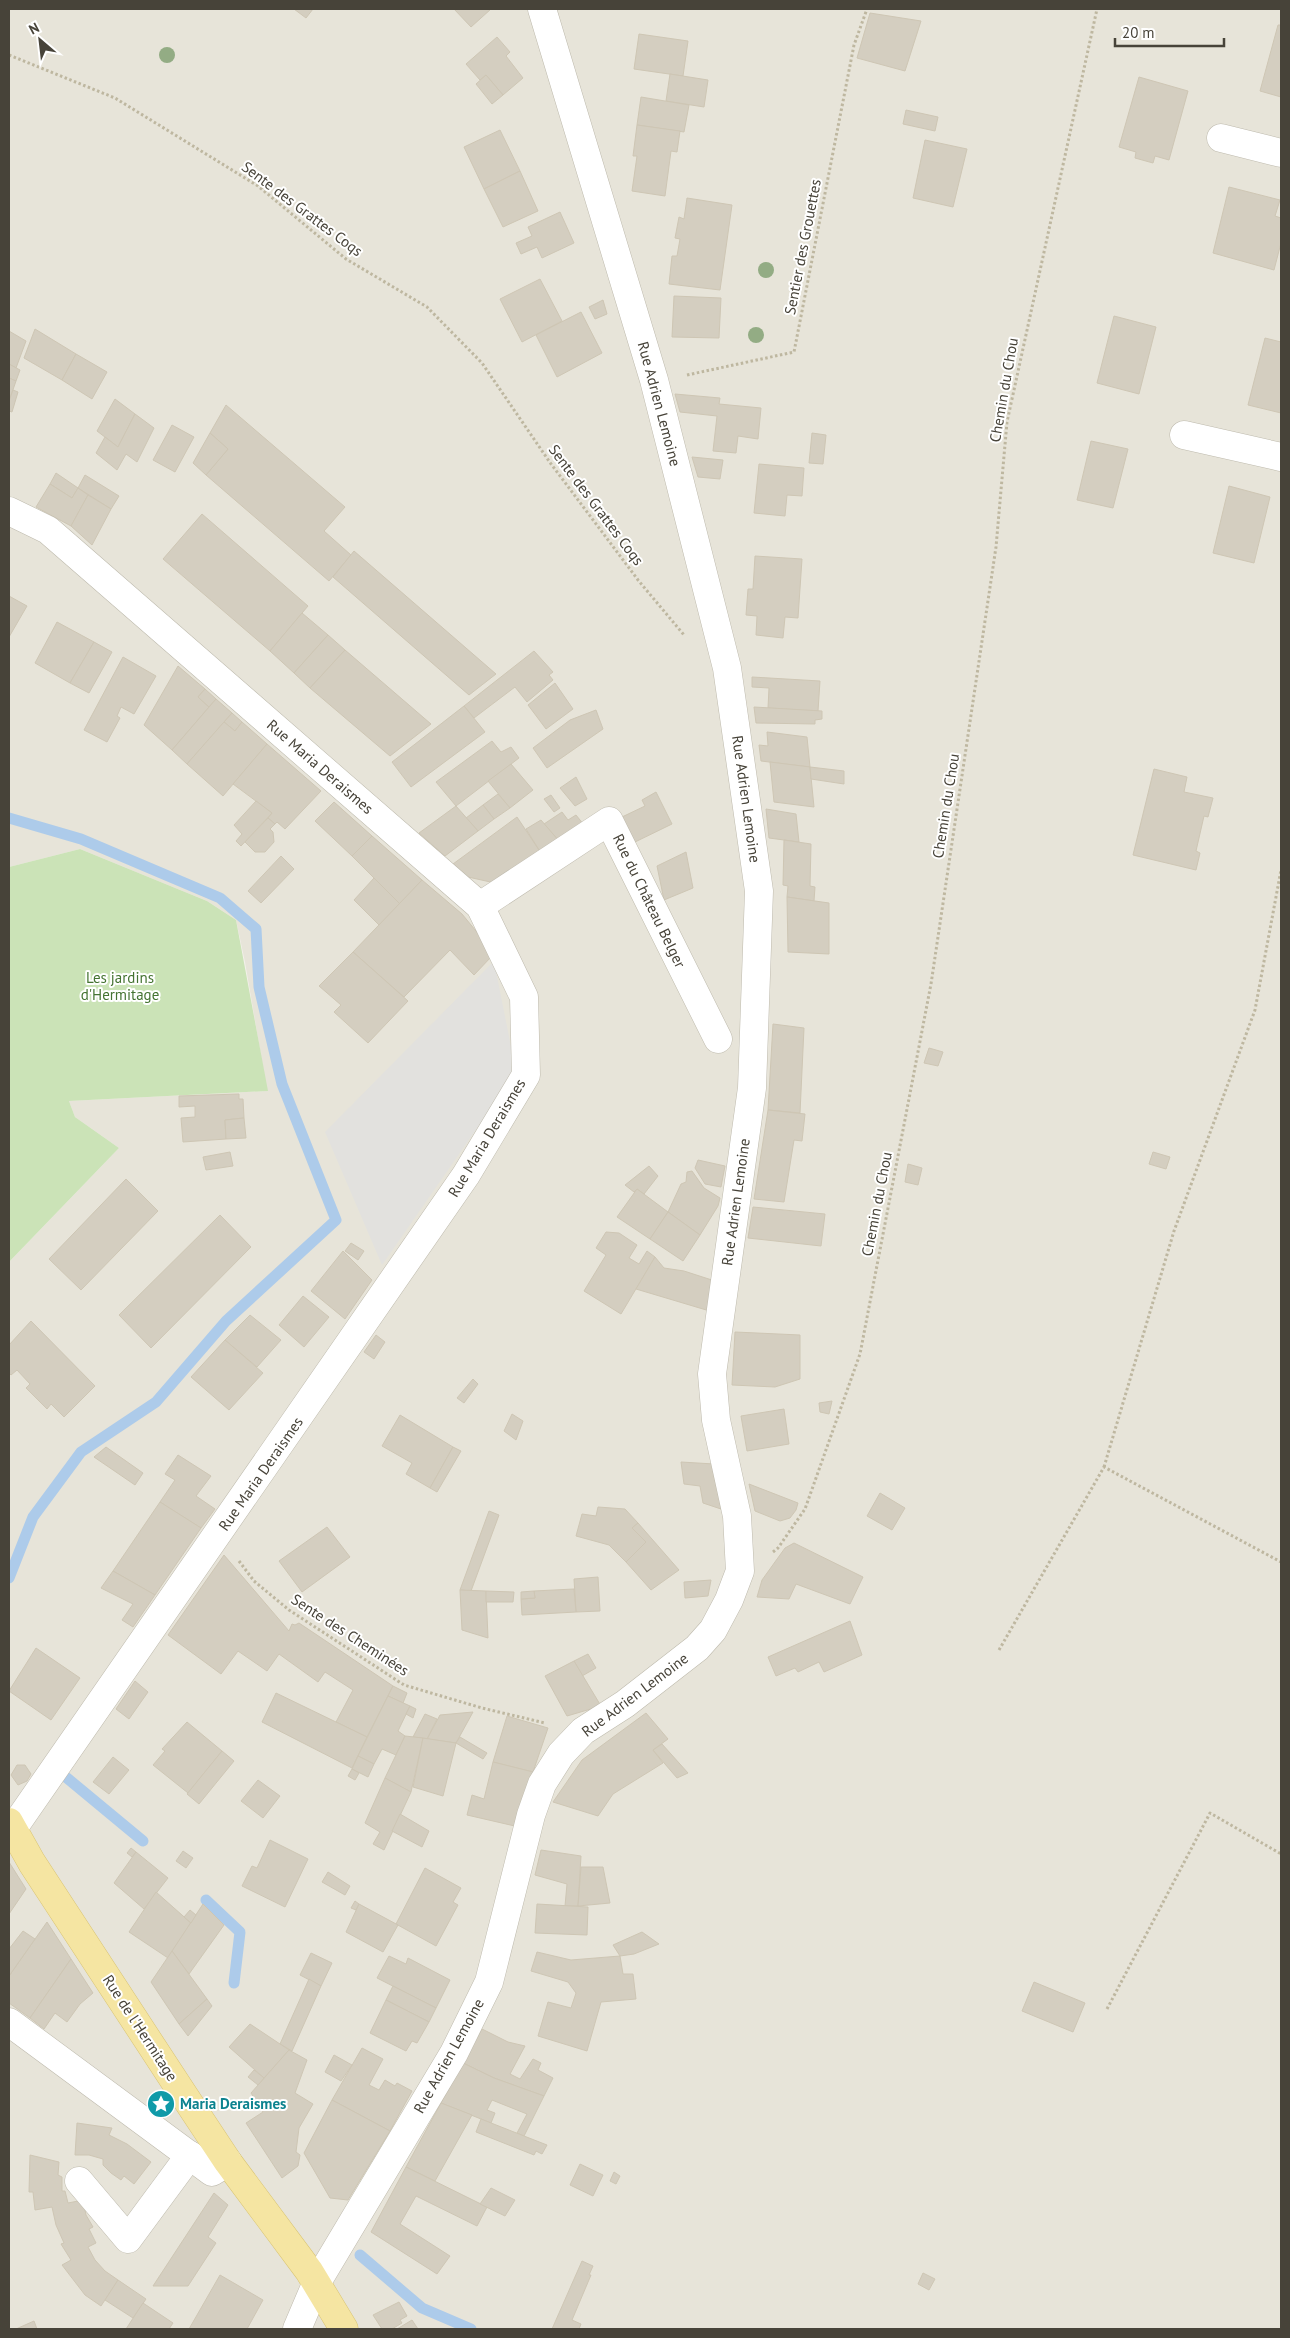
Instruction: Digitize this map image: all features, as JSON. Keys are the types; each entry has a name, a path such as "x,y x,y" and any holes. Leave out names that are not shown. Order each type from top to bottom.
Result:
{"main road":[{"name":"Rue de l'Hermitage","path":"10,1826 228,2162 317,2282 344,2329"}],"street":[{"name":"Rue Adrien Lemoine","path":"298,2329 317,2282 454,2053 489,1982 531,1815 542,1784 561,1754 583,1732 625,1704 697,1648 713,1630 729,1600 740,1570 737,1516 716,1420 712,1374 752,1088 759,891 727,668 654,380 542,9"},
{"path":"1221,138 1281,154"},
{"path":"1184,435 1281,457"},
{"name":"Rue Maria Deraismes","path":"9,511 48,530 480,906 524,997 526,1075 466,1175 218,1535 10,1826"},
{"name":"Rue du Château Belger","path":"480,906 609,821 718,1039"},
{"path":"9,2022 212,2172 228,2162"},
{"path":"79,2181 128,2239 190,2156"}],"path":[{"name":"Sentier des Grouettes","path":"654,380 711,371 794,352 854,45 867,9"},
{"name":"Chemin du Chou","path":"740,1570 756,1565 778,1548 805,1509 860,1354 931,984 996,547 1007,422 1097,9"},
{"name":"Sente des Grattes Coqs","path":"9,55 115,98 258,186 346,259 428,307 482,363 551,464 638,580 701,656 727,668"},
{"path":"999,1650 1104,1468 1174,1231 1255,1010 1281,870"},
{"path":"1104,1468 1281,1562"},
{"name":"Sente des Cheminées","path":"218,1535 254,1581 289,1610 404,1685 482,1708 583,1732"},
{"path":"1106,2009 1210,1813 1281,1854"}],"shaded area":[{"path":"9,9 1281,9 1281,2329 9,2329 9,1262 119,1148 75,1117 69,1101 267,1091 236,920 207,901 80,849 9,867"},
{"path":"494,961 516,1072 382,1265 325,1132"}],"green space":[{"name":"Les jardins d'Hermitage","path":"80,849 207,901 236,920 268,1091 69,1101 75,1117 119,1148 9,1262 9,867"}],"building":[{"path":"294,9 313,9 306,18"},
{"path":"454,9 491,9 471,27"},
{"path":"870,13 921,21 905,71 857,58"},
{"path":"1278,25 1281,25 1281,97 1260,91"},
{"path":"639,34 688,41 683,76 634,69"},
{"path":"497,37 510,52 506,56 523,78 503,95 486,75 480,80 466,64"},
{"path":"670,74 708,80 704,107 666,101"},
{"path":"486,75 503,95 492,104 476,84"},
{"path":"1139,77 1188,91 1169,160 1155,156 1153,163 1135,158 1136,152 1119,147"},
{"path":"641,97 689,105 684,132 637,125"},
{"path":"906,110 938,117 935,131 903,124"},
{"path":"637,125 680,131 677,152 671,151 665,196 632,191 637,156 633,156"},
{"path":"500,130 520,171 484,189 464,147"},
{"path":"925,140 967,149 953,207 913,198"},
{"path":"520,171 538,211 503,227 484,189"},
{"path":"1229,187 1280,200 1275,216 1281,218 1281,243 1274,270 1213,253"},
{"path":"687,198 732,205 720,290 669,284 672,256 677,256 680,239 675,238 679,217 684,219"},
{"path":"560,212 574,243 542,258 537,247 521,254 516,243 532,236 528,227"},
{"path":"540,279 562,321 522,342 500,299"},
{"path":"674,296 721,298 719,338 672,337"},
{"path":"603,300 607,314 595,319 589,307"},
{"path":"581,312 602,353 557,377 536,335"},
{"path":"1114,316 1156,327 1139,394 1097,383"},
{"path":"35,329 76,354 62,380 24,358"},
{"path":"9,331 26,341 16,368 9,364"},
{"path":"1265,338 1281,342 1281,413 1248,405"},
{"path":"76,354 107,372 92,399 62,380"},
{"path":"9,364 20,370 16,381 9,378"},
{"path":"9,378 16,381 9,401"},
{"path":"13,390 18,392 12,412 9,411 9,401"},
{"path":"675,394 720,398 719,404 761,408 758,439 738,436 736,453 713,451 717,416 680,412"},
{"path":"115,399 135,414 118,447 97,431"},
{"path":"226,405 345,507 324,531 351,555 329,581 206,475 228,449 210,433"},
{"path":"135,414 154,428 137,462 126,454 117,470 96,453 105,437 118,447"},
{"path":"172,425 194,437 175,472 153,460"},
{"path":"210,433 228,449 206,475 193,463"},
{"path":"812,433 826,435 823,464 809,463"},
{"path":"1091,441 1128,449 1113,508 1077,500"},
{"path":"692,457 723,460 720,479 698,477"},
{"path":"759,464 804,468 802,496 787,495 785,516 754,513"},
{"path":"56,473 78,488 72,498 50,484"},
{"path":"85,475 119,496 111,509 78,488"},
{"path":"50,484 72,498 78,488 88,495 71,526 36,507"},
{"path":"1229,486 1270,497 1254,563 1213,553"},
{"path":"88,495 111,509 92,545 71,526"},
{"path":"202,514 308,606 270,651 163,559"},
{"path":"354,551 496,674 469,695 333,577"},
{"path":"755,556 802,559 798,618 785,617 783,638 756,635 757,616 746,615 748,589 753,589"},
{"path":"9,596 27,606 9,637"},
{"path":"302,613 328,635 294,673 270,651"},
{"path":"57,622 94,642 70,683 35,663"},
{"path":"328,635 345,650 310,688 294,673"},
{"path":"94,642 112,652 89,693 70,683"},
{"path":"345,650 431,724 390,756 310,688"},
{"path":"534,651 553,672 549,675 553,680 527,702 515,687 474,718 464,706"},
{"path":"123,657 156,676 134,714 121,707 117,716 120,718 107,742 84,730"},
{"path":"178,666 205,689 198,697 209,707 172,750 144,725"},
{"path":"752,677 820,681 818,711 768,708 769,688 752,687"},
{"path":"555,683 573,709 546,729 528,705"},
{"path":"205,689 216,699 209,707 198,697"},
{"path":"216,699 232,713 187,764 172,750"},
{"path":"464,706 485,732 411,787 392,762"},
{"path":"754,707 822,711 822,719 815,720 815,724 756,723"},
{"path":"596,710 603,729 547,768 533,748 570,720"},
{"path":"232,713 242,722 235,731 224,722"},
{"path":"224,722 235,731 242,722 267,744 223,796 187,764"},
{"path":"767,732 807,737 810,767 761,761 759,745 768,746"},
{"path":"492,741 501,752 511,747 519,758 456,806 436,782"},
{"path":"267,744 321,791 285,829 277,822 275,824 268,818 272,813 233,784"},
{"path":"770,762 810,767 814,807 774,802"},
{"path":"511,764 533,790 510,808 488,781"},
{"path":"810,767 844,771 844,784 811,779"},
{"path":"1154,769 1187,777 1184,792 1213,798 1208,817 1204,816 1196,851 1200,853 1196,870 1133,855"},
{"path":"576,777 587,799 575,806 560,788"},
{"path":"656,792 672,824 635,842 622,817 645,806 642,800"},
{"path":"498,794 510,808 494,819 483,805"},
{"path":"551,795 560,808 554,812 544,799"},
{"path":"256,801 272,813 241,846 236,841 242,834 234,825"},
{"path":"334,802 372,836 352,856 315,821"},
{"path":"483,805 494,819 478,831 466,818"},
{"path":"456,806 478,831 445,856 419,833"},
{"path":"766,809 796,814 799,842 769,838"},
{"path":"562,812 568,820 576,815 584,825 559,841 544,824"},
{"path":"517,817 541,853 495,883 468,877 453,864"},
{"path":"268,818 275,824 270,829 273,832 274,842 265,852 255,852 245,842"},
{"path":"541,820 559,841 541,853 526,829"},
{"path":"372,836 422,880 400,904 352,856"},
{"path":"784,840 811,844 810,886 815,887 814,901 787,897 788,886 783,885"},
{"path":"686,852 693,888 664,900 657,866"},
{"path":"281,856 294,869 261,903 248,891"},
{"path":"374,878 400,904 379,925 354,900"},
{"path":"422,880 462,914 485,942 491,957 474,975 450,950 404,997 353,952"},
{"path":"787,897 829,903 829,954 788,952"},
{"path":"353,952 408,1001 368,1043 334,1012 341,1005 319,986"},
{"path":"773,1024 804,1028 800,1113 768,1110"},
{"path":"929,1048 943,1052 938,1066 924,1063"},
{"path":"239,1094 239,1099 243,1099 244,1118 225,1120 226,1139 183,1142 181,1118 195,1117 195,1106 179,1107 179,1096"},
{"path":"768,1110 805,1114 802,1141 794,1140 784,1202 754,1199"},
{"path":"244,1118 246,1138 226,1139 225,1120"},
{"path":"230,1152 233,1166 206,1170 203,1157"},
{"path":"1153,1152 1170,1157 1166,1169 1149,1164"},
{"path":"698,1160 725,1166 721,1187 705,1184 695,1168"},
{"path":"908,1164 922,1168 918,1185 905,1182"},
{"path":"649,1166 658,1176 644,1194 637,1189 634,1192 625,1185"},
{"path":"692,1171 704,1188 720,1198 718,1206 700,1235 668,1212 681,1184 686,1182 687,1172"},
{"path":"126,1179 158,1211 81,1290 49,1259"},
{"path":"637,1189 668,1212 650,1239 617,1217"},
{"path":"753,1207 825,1214 821,1246 748,1238"},
{"path":"668,1212 700,1235 683,1261 650,1239"},
{"path":"220,1215 251,1247 151,1348 119,1315"},
{"path":"606,1232 619,1233 637,1245 629,1258 639,1264 647,1251 655,1257 621,1314 584,1291 606,1255 596,1248"},
{"path":"351,1243 364,1251 358,1260 345,1251"},
{"path":"343,1251 372,1280 345,1319 311,1291"},
{"path":"655,1257 664,1268 684,1271 718,1282 713,1312 636,1289"},
{"path":"303,1296 329,1317 304,1347 279,1325"},
{"path":"250,1315 281,1340 257,1367 225,1340"},
{"path":"31,1321 95,1386 64,1417 51,1404 47,1409 26,1388 30,1384 17,1370 11,1375 9,1373 9,1345"},
{"path":"735,1332 800,1335 800,1379 775,1387 732,1385"},
{"path":"376,1335 385,1342 374,1359 364,1352"},
{"path":"225,1340 263,1373 229,1410 191,1377"},
{"path":"473,1379 478,1384 464,1403 457,1398"},
{"path":"832,1401 829,1414 820,1412 819,1403"},
{"path":"784,1409 789,1444 747,1451 741,1416"},
{"path":"512,1414 523,1421 516,1440 504,1431"},
{"path":"400,1415 453,1447 430,1488 406,1474 412,1463 382,1446"},
{"path":"106,1447 143,1473 135,1485 94,1457"},
{"path":"453,1447 461,1451 437,1492 430,1488"},
{"path":"178,1455 211,1476 196,1496 215,1509 201,1528 160,1502 175,1480 165,1474"},
{"path":"681,1462 714,1464 724,1510 703,1503 700,1486 684,1484"},
{"path":"749,1484 798,1503 796,1510 790,1518 780,1521 755,1511"},
{"path":"880,1493 905,1508 892,1530 867,1516"},
{"path":"160,1502 201,1528 155,1595 113,1571"},
{"path":"598,1507 625,1509 638,1523 632,1528 646,1542 626,1562 609,1545 576,1536 582,1514 596,1516"},
{"path":"489,1511 499,1515 471,1591 460,1590"},
{"path":"638,1523 679,1570 651,1590 626,1562 646,1542 632,1528"},
{"path":"327,1527 350,1557 302,1592 279,1561"},
{"path":"794,1543 863,1577 850,1604 796,1584 789,1599 757,1597 762,1580 785,1548"},
{"path":"224,1555 289,1631 292,1624 299,1623 393,1686 367,1737 336,1722 353,1690 325,1672 318,1682 279,1654 267,1671 238,1651 221,1674 168,1635"},
{"path":"113,1571 155,1595 133,1627 122,1620 133,1604 101,1588"},
{"path":"598,1577 600,1611 576,1612 574,1579"},
{"path":"711,1580 708,1596 685,1598 684,1582"},
{"path":"574,1589 576,1612 522,1615 521,1599 535,1598 534,1591"},
{"path":"460,1590 486,1591 488,1638 462,1630"},
{"path":"486,1591 514,1592 513,1602 486,1602"},
{"path":"534,1591 535,1598 521,1599 521,1592"},
{"path":"850,1621 862,1655 824,1672 819,1662 798,1672 795,1668 776,1676 768,1657"},
{"path":"36,1648 80,1678 51,1720 9,1691"},
{"path":"588,1654 596,1668 582,1676 574,1661"},
{"path":"574,1661 601,1706 567,1716 545,1676"},
{"path":"135,1681 148,1692 129,1719 116,1709"},
{"path":"393,1686 407,1693 403,1703 388,1696"},
{"path":"276,1693 367,1737 352,1768 262,1722"},
{"path":"388,1696 410,1706 398,1731 405,1736 396,1755 382,1749 374,1764 358,1756"},
{"path":"410,1706 416,1709 413,1718 406,1714"},
{"path":"473,1712 456,1743 427,1739 440,1715"},
{"path":"646,1713 668,1739 653,1750 663,1763 613,1794 598,1816 553,1802 582,1760"},
{"path":"425,1714 437,1719 427,1739 413,1737"},
{"path":"507,1716 548,1728 533,1772 493,1762"},
{"path":"187,1722 222,1751 188,1793 153,1765 165,1751 162,1749"},
{"path":"405,1736 423,1738 411,1792 385,1778"},
{"path":"460,1737 487,1753 483,1759 456,1743"},
{"path":"423,1738 456,1743 443,1796 413,1787"},
{"path":"662,1744 688,1773 677,1778 653,1750"},
{"path":"222,1751 234,1761 199,1804 187,1794"},
{"path":"358,1756 374,1764 368,1777 352,1769"},
{"path":"113,1757 129,1770 109,1794 93,1782"},
{"path":"493,1762 533,1772 519,1827 467,1815 472,1795 484,1799"},
{"path":"17,1765 25,1765 31,1774 27,1781 18,1785 11,1775"},
{"path":"352,1769 359,1773 355,1780 348,1776"},
{"path":"385,1778 411,1792 384,1850 373,1844 380,1832 365,1823"},
{"path":"258,1780 280,1796 263,1818 241,1801"},
{"path":"400,1814 429,1831 422,1847 392,1831"},
{"path":"270,1840 308,1859 285,1907 242,1886 252,1866 257,1868"},
{"path":"131,1848 136,1852 132,1857 127,1853"},
{"path":"541,1850 581,1856 578,1906 565,1906 567,1884 535,1875"},
{"path":"183,1851 193,1858 186,1868 176,1861"},
{"path":"136,1852 168,1878 144,1909 114,1883"},
{"path":"9,1862 26,1889 9,1914"},
{"path":"581,1867 603,1867 610,1903 578,1906"},
{"path":"425,1868 461,1888 453,1902 458,1905 436,1946 396,1924"},
{"path":"328,1872 350,1886 345,1895 322,1882"},
{"path":"156,1892 191,1923 168,1958 129,1932"},
{"path":"355,1901 359,1904 356,1910 351,1908"},
{"path":"203,1904 224,1925 189,1974 172,1951"},
{"path":"359,1904 398,1925 383,1952 346,1932"},
{"path":"537,1904 588,1907 587,1935 535,1933"},
{"path":"190,1910 196,1915 191,1923 184,1917"},
{"path":"47,1922 71,1959 30,2018 9,2003 9,1976"},
{"path":"23,1931 35,1939 9,1976 9,1949"},
{"path":"642,1932 659,1944 634,1954 620,1956 613,1945"},
{"path":"172,1951 207,1999 179,2024 151,1982"},
{"path":"537,1952 571,1960 620,1956 623,1974 633,1974 636,1999 601,2002 587,2051 538,2036 548,2002 571,2008 576,1993 568,1982 531,1971"},
{"path":"311,1953 332,1963 321,1986 300,1975"},
{"path":"389,1956 406,1964 408,1958 450,1980 436,2008 377,1978"},
{"path":"71,1959 93,1993 80,2004 67,2022 55,2013 44,2029 30,2018"},
{"path":"309,1979 321,1986 292,2051 280,2044"},
{"path":"1034,1982 1085,2003 1073,2032 1022,2011"},
{"path":"393,1986 436,2008 429,2022 386,2000"},
{"path":"207,1999 212,2006 188,2036 179,2024"},
{"path":"386,2000 429,2022 417,2043 412,2041 406,2051 370,2033"},
{"path":"250,2024 289,2050 264,2078 229,2047"},
{"path":"482,2029 508,2042 525,2046 510,2074 520,2079 533,2059 541,2063 538,2070 553,2078 544,2096 494,2078 463,2063"},
{"path":"362,2048 383,2059 369,2085 379,2090 385,2080 395,2086 397,2083 412,2091 390,2131 332,2100"},
{"path":"289,2050 307,2060 295,2093 313,2104 299,2128 296,2152 300,2155 298,2166 282,2178 246,2123 263,2112 251,2093"},
{"path":"334,2055 352,2065 341,2081 325,2072"},
{"path":"463,2063 494,2078 544,2096 524,2136 517,2133 527,2114 492,2100 487,2110 495,2113 491,2123 441,2103"},
{"path":"254,2070 264,2078 258,2085 248,2077"},
{"path":"332,2100 390,2131 348,2200 330,2198 304,2153"},
{"path":"441,2103 472,2115 435,2181 406,2167"},
{"path":"481,2119 547,2145 542,2154 536,2151 534,2155 476,2132"},
{"path":"77,2123 112,2128 109,2135 127,2144 151,2162 134,2184 124,2176 121,2180 103,2165 103,2159 89,2155 75,2155"},
{"path":"30,2155 59,2162 58,2175 62,2177 62,2191 65,2191 68,2203 83,2200 86,2215 93,2227 89,2229 96,2243 88,2247 95,2260 105,2271 118,2280 101,2306 85,2295 62,2265 71,2260 61,2244 64,2243 56,2225 52,2207 35,2210 33,2192 29,2192"},
{"path":"580,2164 603,2175 593,2196 570,2185"},
{"path":"406,2167 487,2207 477,2226 416,2196 400,2224 450,2256 437,2274 371,2232"},
{"path":"614,2172 620,2176 616,2184 610,2181"},
{"path":"491,2188 515,2200 505,2216 480,2204"},
{"path":"214,2193 228,2205 208,2237 216,2243 188,2286 153,2286"},
{"path":"582,2261 593,2266 572,2320 581,2324 579,2329 552,2329"},
{"path":"923,2273 935,2279 929,2290 918,2284"},
{"path":"220,2275 263,2300 247,2329 189,2329"},
{"path":"118,2280 146,2299 133,2318 105,2300"},
{"path":"399,2302 407,2316 400,2320 402,2323 392,2329 382,2329 373,2315"},
{"path":"143,2303 173,2323 169,2329 126,2329"},
{"path":"412,2320 418,2329 397,2329"},
{"path":"34,2321 37,2329 16,2329"}],"waterway":[{"path":"9,818 81,839 220,898 256,929 259,987 282,1084 336,1220 226,1321 156,1402 81,1452 33,1517 9,1578"},
{"path":"67,1778 143,1841"},
{"path":"206,1900 240,1932 234,1983"},
{"path":"360,2255 422,2308 471,2329"}],"place":[{"name":"Maria Deraismes","path":"161,2104"}]}
